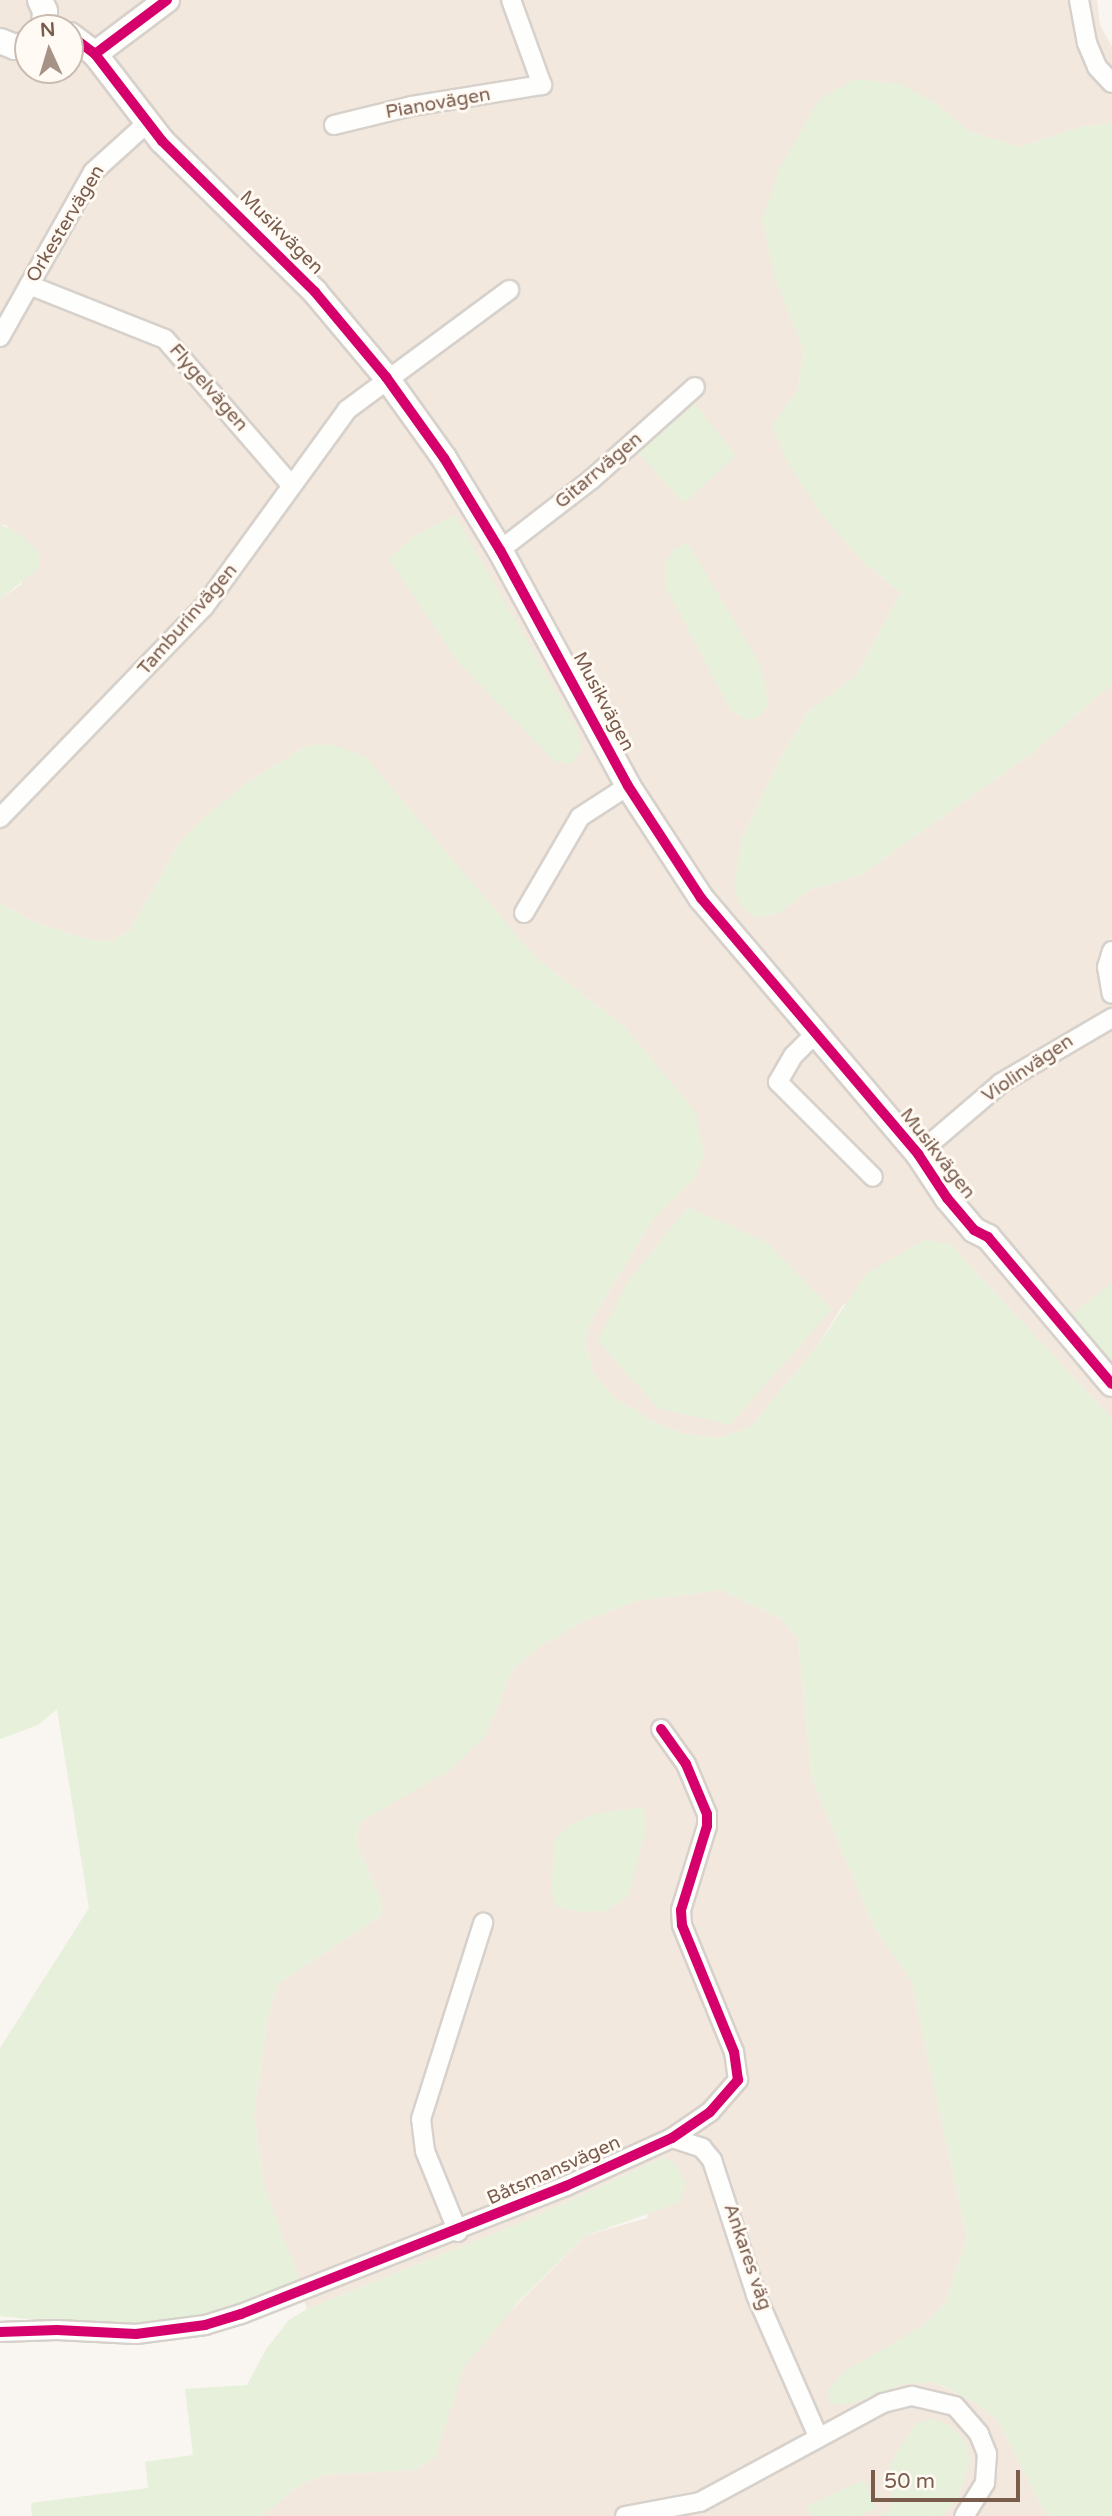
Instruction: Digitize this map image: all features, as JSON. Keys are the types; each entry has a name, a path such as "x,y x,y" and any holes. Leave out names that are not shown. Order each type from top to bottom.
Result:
{"street":[{"path":"95,54 167,0"},
{"name":"Pianovägen","path":"334,125 412,106 542,85 512,0"},
{"path":"1079,0 1087,43 1097,67 1112,83"},
{"name":"Musikvägen","path":"84,46 95,54 147,123 315,292 386,377 444,458 500,550 628,786 701,898 937,1179 958,1192 983,1220 988,1237 1112,1384"},
{"name":"Orkestervägen","path":"0,337 93,172 147,123"},
{"name":"Flygelvägen","path":"29,285 165,339 291,485"},
{"name":"Tamburinvägen","path":"0,818 204,607 347,410 386,377 509,290"},
{"name":"Gitarrvägen","path":"500,550 582,487 695,387"},
{"path":"524,913 580,817 628,786"},
{"path":"1112,951 1107,967 1112,994"},
{"name":"Violinvägen","path":"918,1154 1001,1083 1112,1018"},
{"path":"815,1034 793,1056 778,1082 873,1177"},
{"name":"Båtsmansvägen","path":"0,2332 57,2330 136,2334 205,2325 458,2232 672,2138 710,2112 738,2080 725,2027 682,1925 681,1910 707,1826 706,1814 686,1764 662,1729"},
{"path":"458,2232 425,2151 421,2119 484,1923"},
{"name":"Ankares väg","path":"672,2138 702,2148 712,2161 756,2295 818,2436"},
{"path":"625,2516 700,2502 818,2436 883,2403 902,2398 937,2399 955,2406 969,2418 987,2454 985,2483 964,2516"}],"shaded area":[{"path":"0,0 1097,0 1100,25 1112,47 1112,123 1081,127 1020,147 970,132 935,103 794,321 804,352 797,391 863,562 901,593 856,675 808,712 781,757 741,841 740,904 754,917 779,913 809,890 861,875 1031,754 1112,684 1112,1419 950,1244 843,1305 818,1345 751,1427 719,1438 684,1434 652,1421 612,1396 593,1372 585,1341 592,1319 654,1218 626,1028 536,958 306,746 247,783 179,843 131,929 113,941 89,940 32,921 0,903 0,599 22,584 7,526 0,524"},
{"path":"721,1590 781,1619 798,1639 812,1779 874,1927 911,1979 967,2238 945,2304 920,2328 889,2348 849,2405 904,2384 933,2382 976,2403 998,2421 1047,2516 262,2516 300,2485 324,2475 414,2470 435,2457 463,2367 485,2337 585,2236 647,2218 664,2157 525,2221 307,2309 264,2186 254,2114 268,2016 279,1983 381,1916 382,1902 356,1842 360,1822 484,1738 513,1669 542,1645 584,1621 636,1601"}],"green space":[{"path":"854,79 901,84 935,103 970,132 1020,147 1081,127 1112,123 1112,684 1031,754 861,875 809,890 779,913 754,917 740,904 734,888 741,841 781,757 808,712 856,675 901,593 863,562 821,514 786,460 772,425 797,391 804,352 775,279 762,220 780,168 818,101"},
{"path":"695,404 736,456 684,503 637,452"},
{"path":"455,515 577,728 582,751 571,764 554,761 459,663 389,559 416,535"},
{"path":"0,524 26,539 39,553 40,568 0,599"},
{"path":"687,542 761,666 769,704 760,717 746,720 730,710 665,585 665,566 673,550"},
{"path":"329,744 365,756 536,958 626,1028 696,1113 704,1155 695,1178 654,1218 592,1319 585,1341 593,1372 612,1396 652,1421 684,1434 719,1438 751,1427 818,1345 866,1274 924,1240 950,1244 1112,1419 1112,2516 1047,2516 998,2421 976,2403 934,2382 904,2384 849,2405 829,2403 828,2389 845,2371 920,2328 945,2304 967,2238 911,1980 874,1927 812,1779 798,1639 781,1619 721,1590 636,1601 584,1621 542,1645 513,1669 484,1738 447,1772 360,1822 356,1842 382,1902 381,1916 279,1983 268,2016 254,2114 264,2186 301,2283 214,2312 157,2325 87,2326 0,2316 0,2048 89,1908 57,1709 38,1725 0,1739 0,903 32,921 89,940 113,941 131,929 179,843 207,815 247,783 306,746"},
{"path":"688,1207 766,1242 832,1309 730,1425 658,1408 598,1341 627,1283"},
{"path":"1112,1283 1112,1363 1067,1318"},
{"path":"644,1807 645,1833 629,1895 607,1911 582,1912 557,1907 551,1890 555,1839 568,1826 594,1814"},
{"path":"664,2157 677,2165 686,2185 679,2203 585,2236 519,2301 464,2367 435,2457 414,2470 324,2475 300,2485 262,2516 32,2516 31,2503 148,2488 145,2462 193,2455 185,2389 247,2385 266,2349 289,2320 307,2309 525,2221"},
{"path":"931,2419 950,2425 967,2444 970,2460 958,2499 942,2516 876,2516 892,2509 889,2468 898,2450 916,2424"},
{"path":"864,2480 876,2508 859,2516 811,2516 806,2506"}],"cycle path":[{"path":"95,54 167,0"},
{"path":"84,46 95,54 162,141 315,292 386,377 444,458 500,550 628,786 701,898 918,1154 947,1198 974,1230 988,1237 1112,1384"},
{"path":"0,2332 57,2330 136,2334 205,2325 241,2314 566,2186 672,2138 710,2112 738,2080 734,2052 682,1925 681,1910 707,1826 707,1814 686,1764 661,1729"}]}
